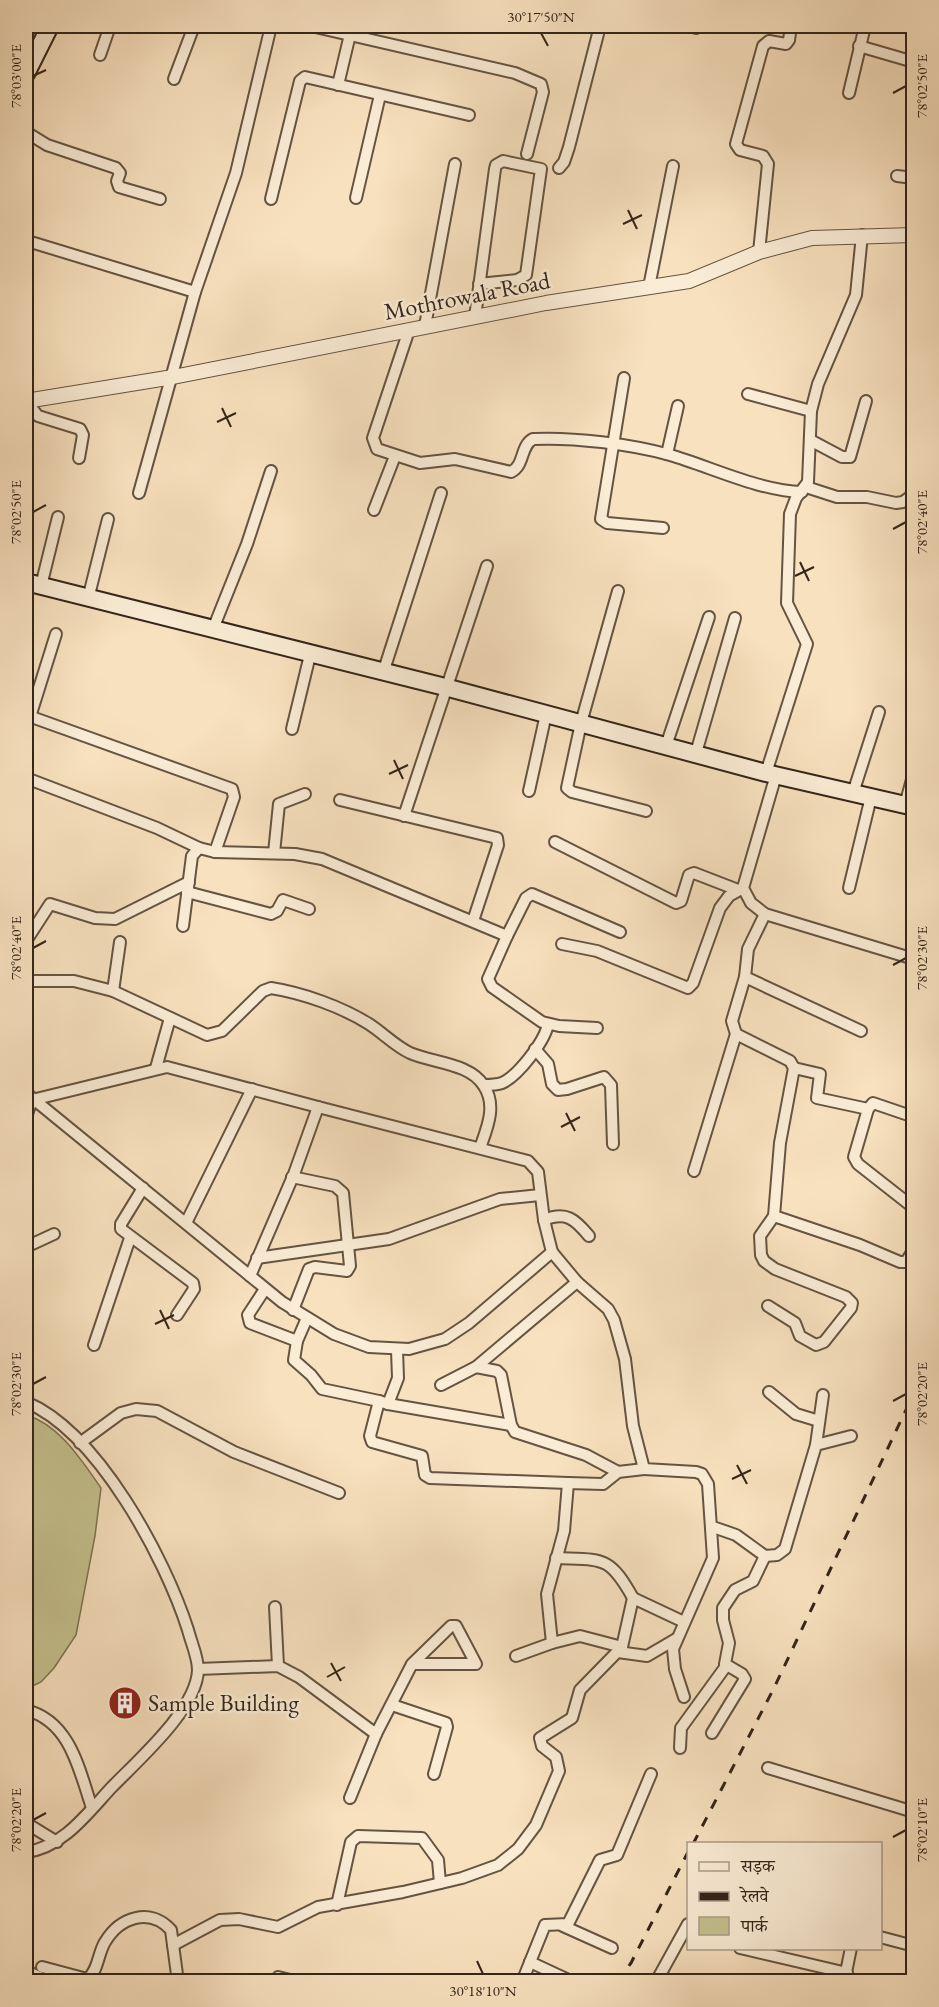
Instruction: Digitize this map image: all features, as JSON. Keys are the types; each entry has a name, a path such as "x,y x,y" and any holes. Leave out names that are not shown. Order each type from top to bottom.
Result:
{"main road":[{"path":"27,69 50,26"},
{"path":"33,584 445,687 771,774 909,806"}],"street":[{"path":"100,55 110,26"},
{"path":"174,79 194,26"},
{"path":"140,493 195,292 236,173 271,26"},
{"path":"311,26 351,30 515,73 537,81 541,84 543,92 526,154"},
{"path":"559,168 564,162 569,147 600,26"},
{"path":"759,252 768,164 763,156 740,150 736,144 763,46 769,41 786,44 789,40 791,26"},
{"path":"849,93 864,26"},
{"path":"338,85 351,30"},
{"path":"860,46 914,62"},
{"path":"271,200 300,81 309,77 469,115"},
{"path":"356,198 380,94"},
{"path":"26,132 47,145 116,168 120,173 117,181 119,187 160,199"},
{"path":"475,317 479,284 496,165 503,161 541,170 526,275 517,280 479,284"},
{"path":"424,326 456,164"},
{"path":"649,287 673,166"},
{"path":"897,176 914,178"},
{"path":"562,944 597,951 688,988 693,983 720,908 729,896 741,889 806,649 803,633 787,603 790,514 796,498 804,490 811,411 829,354 856,296 862,235"},
{"name":"Mothrowala Road","path":"26,401 173,377 424,326 689,280 759,252 812,238 914,235"},
{"path":"34,243 195,292"},
{"path":"409,330 373,438 377,449 395,456 426,464 463,459 511,472 519,466 526,445 533,439 611,444 667,454 780,489 804,490 837,497 867,496 896,503 903,502 914,494"},
{"path":"624,378 611,444 601,519 607,523 663,528"},
{"path":"748,394 811,411"},
{"path":"26,401 38,416 80,429 83,435 79,458"},
{"path":"810,440 842,457 850,457 866,401"},
{"path":"667,454 678,406"},
{"path":"374,510 395,456"},
{"path":"213,629 247,544 271,471"},
{"path":"383,673 441,493"},
{"path":"33,584 58,517"},
{"path":"88,599 108,519"},
{"path":"404,816 487,566"},
{"path":"618,591 581,723 567,784 569,791 646,811"},
{"path":"666,746 709,617"},
{"path":"696,753 735,618"},
{"path":"56,634 28,716 232,789 234,797 215,852"},
{"path":"292,729 310,655"},
{"path":"853,793 879,712"},
{"path":"529,791 546,714"},
{"path":"909,806 914,772"},
{"path":"26,778 157,828 199,848 215,852 274,853 322,859 507,936"},
{"path":"274,853 279,804 305,794"},
{"path":"849,888 871,797"},
{"path":"340,800 497,838 498,845 473,921"},
{"path":"555,842 676,903 681,901 689,875 694,873 741,889 751,903 765,914 914,959"},
{"path":"183,926 192,856 199,848"},
{"path":"26,941 50,904 95,918 116,919 188,887 271,914 277,911 283,900 309,909"},
{"path":"597,1028 548,1024 489,983 490,973 526,898 532,894 620,932"},
{"path":"694,1171 736,1034 732,1021 746,977 748,949 765,914"},
{"path":"113,991 120,942"},
{"path":"746,977 861,1031"},
{"path":"26,981 74,981 113,991 212,1035 226,1028 263,991 276,989 333,1006 357,1017 401,1048 468,1072 484,1085 490,1104 490,1116 480,1148"},
{"path":"156,1068 170,1018"},
{"path":"484,1085 497,1085 509,1079 545,1036 548,1024"},
{"path":"736,1034 790,1061 794,1068 780,1143 774,1216 760,1236 761,1255 768,1265 846,1297 852,1303 851,1308 820,1344 800,1336 795,1323 768,1306"},
{"path":"535,1049 548,1064 552,1084 558,1090 604,1077 608,1078 613,1144"},
{"path":"29,1096 156,1068 179,1068 318,1107 519,1157 534,1165 539,1177 544,1220 552,1251 577,1282 608,1309 618,1330 625,1359 633,1426 644,1469"},
{"path":"794,1068 820,1074 817,1098 868,1109"},
{"path":"186,1223 252,1089"},
{"path":"26,1117 29,1096"},
{"path":"29,1096 293,1310 356,1343 397,1350 433,1344 456,1332 552,1251"},
{"path":"914,1116 877,1103 868,1109 855,1161 914,1208"},
{"path":"250,1276 292,1177 318,1107"},
{"path":"292,1177 340,1189 345,1197 350,1244 349,1270 309,1269 293,1310"},
{"path":"143,1188 121,1224 121,1229 130,1238 193,1282 194,1289 177,1315"},
{"path":"257,1258 403,1236 500,1198 540,1195"},
{"path":"544,1220 555,1216 567,1216 577,1222 589,1236"},
{"path":"774,1216 860,1245 900,1262 906,1262 914,1249"},
{"path":"26,1247 54,1234"},
{"path":"94,1345 130,1238"},
{"path":"441,1385 460,1378 476,1367 577,1282"},
{"path":"265,1288 248,1315 248,1321 297,1341"},
{"path":"307,1318 297,1341 294,1360 311,1375 322,1389 511,1425"},
{"path":"397,1350 398,1378 384,1402 370,1439 376,1444 422,1456 426,1476 603,1484 618,1472 644,1469 702,1474 708,1484 713,1527 713,1558 676,1639 672,1659 684,1697"},
{"path":"476,1367 497,1371 501,1375 511,1425 519,1435 586,1455 618,1472"},
{"path":"769,1392 791,1411 819,1420"},
{"path":"713,1527 736,1535 765,1556 777,1555 785,1549 816,1445 823,1395"},
{"path":"26,1402 52,1418 80,1443 128,1506 161,1563 184,1617 198,1669 188,1701 92,1808 57,1842 38,1850 26,1851"},
{"path":"80,1443 121,1413 136,1409 157,1412 234,1452 339,1493"},
{"path":"816,1445 851,1436"},
{"path":"552,1643 547,1594 564,1531 568,1483"},
{"path":"680,1748 681,1728 726,1666 729,1643 723,1620 723,1608 735,1590 753,1581 765,1556"},
{"path":"556,1558 592,1559 608,1564 621,1576 633,1598 684,1622"},
{"path":"173,1945 220,1920 239,1919 278,1927 286,1925 308,1910 440,1883 498,1865 528,1837 542,1814 559,1771 556,1757 542,1746 540,1738 572,1718 580,1690 620,1649 633,1598"},
{"path":"275,1607 278,1666"},
{"path":"350,1798 376,1734 412,1664 452,1625 456,1626 476,1664 412,1664"},
{"path":"516,1656 580,1636 647,1656 676,1639"},
{"path":"198,1669 278,1666 299,1677 376,1734"},
{"path":"711,1733 745,1679 742,1674 726,1666"},
{"path":"392,1705 446,1723 434,1774"},
{"path":"26,1710 49,1719 67,1741 92,1808"},
{"path":"768,1768 912,1807"},
{"path":"563,1926 568,1924 600,1860 617,1855 651,1774"},
{"path":"26,1824 57,1842"},
{"path":"337,1905 351,1842 357,1836 422,1838 438,1860 440,1883"},
{"path":"42,1967 87,1979 93,1973 105,1942 119,1926 136,1916 152,1918 171,1929 178,1982"},
{"path":"522,1982 545,1926 551,1923 612,1948"},
{"path":"656,1982 687,1926"},
{"path":"882,1938 914,1946"},
{"path":"747,1950 845,1977 851,1950"},
{"path":"530,1962 573,1982"},
{"path":"26,1971 51,1982"},
{"path":"277,1982 278,1977 298,1982"}],"green space":[{"path":"26,1415 49,1426 59,1435 78,1455 101,1488 95,1536 76,1635 54,1668 41,1682 26,1689"}],"railway":[{"path":"694,1842 774,1688 914,1393"},
{"path":"617,1982 631,1963 687,1854"}],"place":[{"name":"Sample Building","path":"125,1703"}]}
